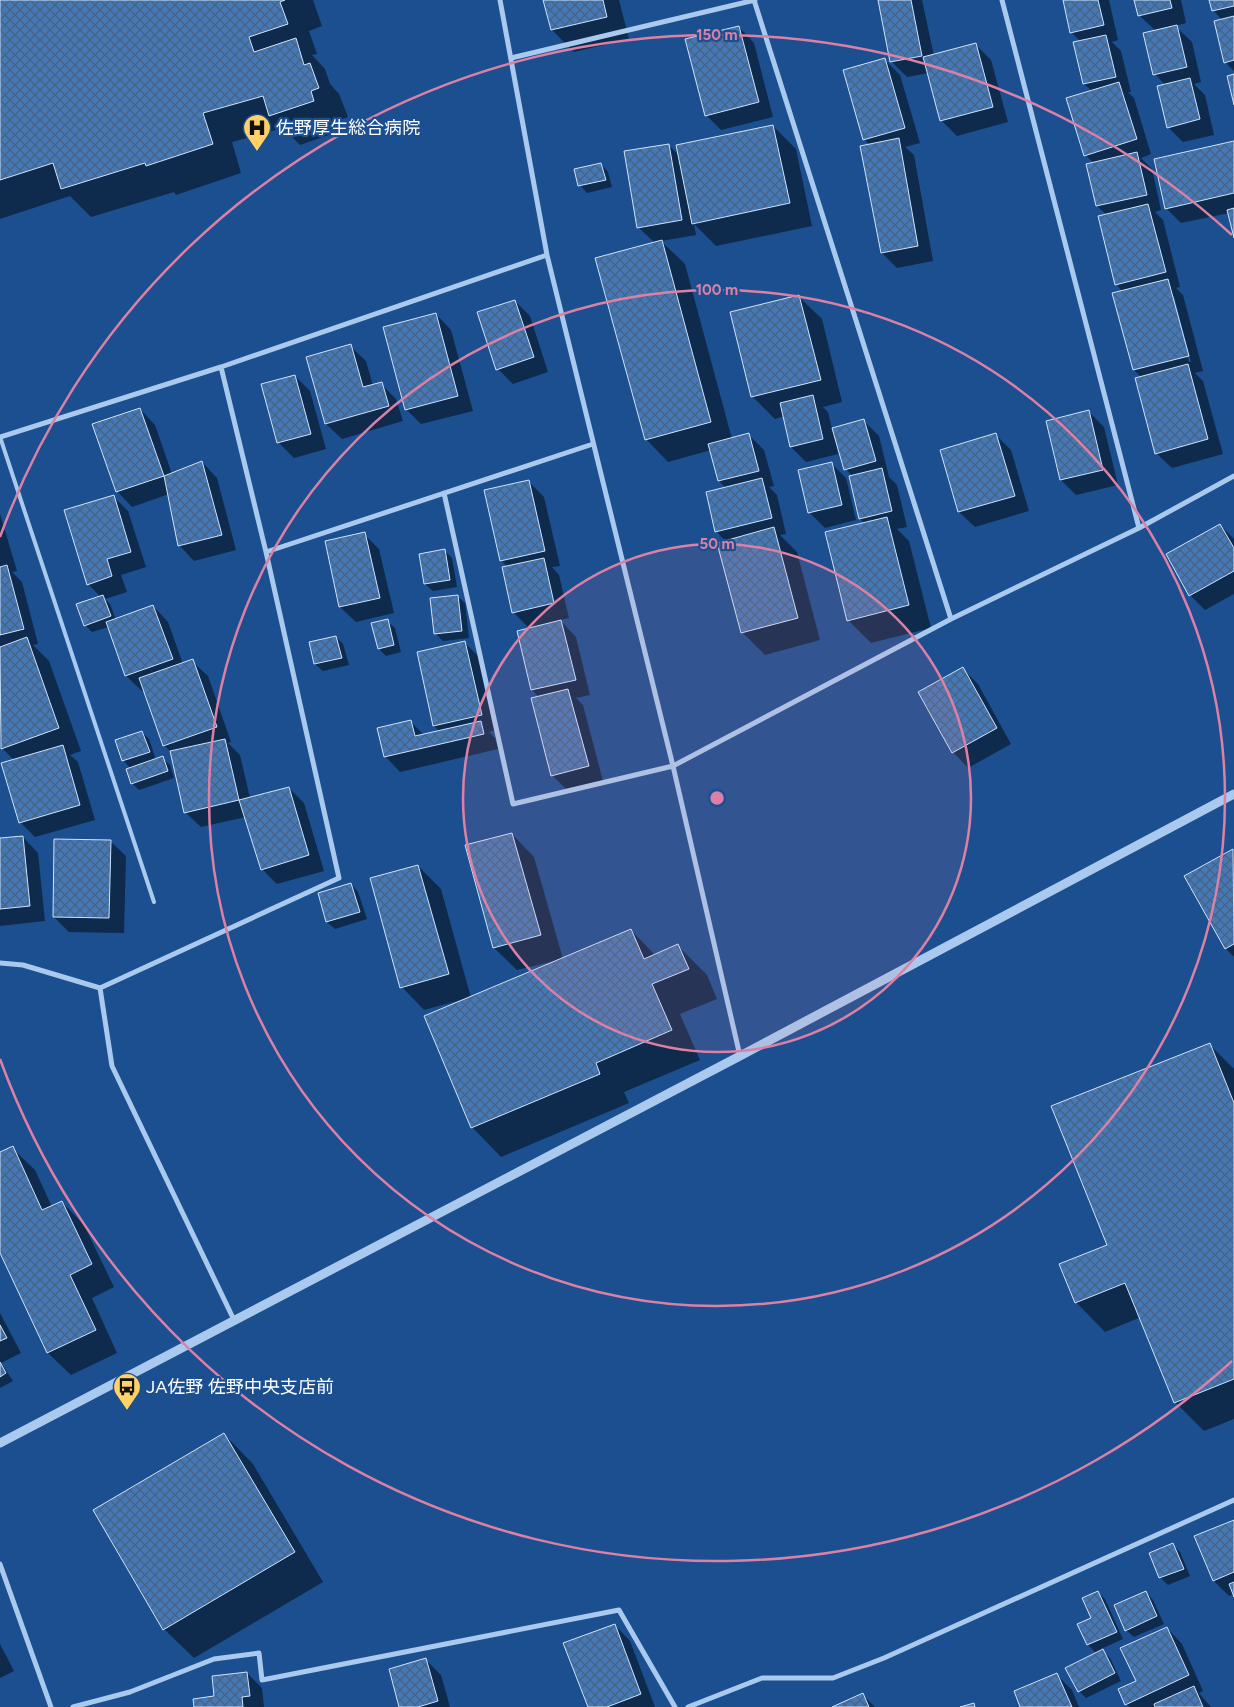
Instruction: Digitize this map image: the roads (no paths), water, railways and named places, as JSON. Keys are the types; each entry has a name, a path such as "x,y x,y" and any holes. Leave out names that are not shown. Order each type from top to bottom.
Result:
{"street":[{"path":"500,0 547,255 673,766 740,1056"},
{"path":"511,58 754,0 950,619"},
{"path":"1002,0 1139,528"},
{"path":"0,437 221,367 547,255"},
{"path":"0,963 23,966 100,988 339,878 266,552 221,367"},
{"path":"266,552 593,444"},
{"path":"444,493 513,804 673,766 950,619 1139,528 1234,476"},
{"path":"0,1443 740,1056 1234,794"},
{"path":"100,988 112,1066 234,1320"},
{"path":"688,1707 762,1678 834,1678 884,1658 1234,1500"},
{"path":"0,1564 51,1707"},
{"path":"73,1707 130,1692 214,1658 259,1653 262,1680 618,1610 676,1707"}],"lane":[{"path":"0,437 154,902"}],"place":[{"name":"佐野厚生総合病院","path":"257,152"},
{"name":"JA佐野 佐野中央支店前","path":"127,1411"}]}
